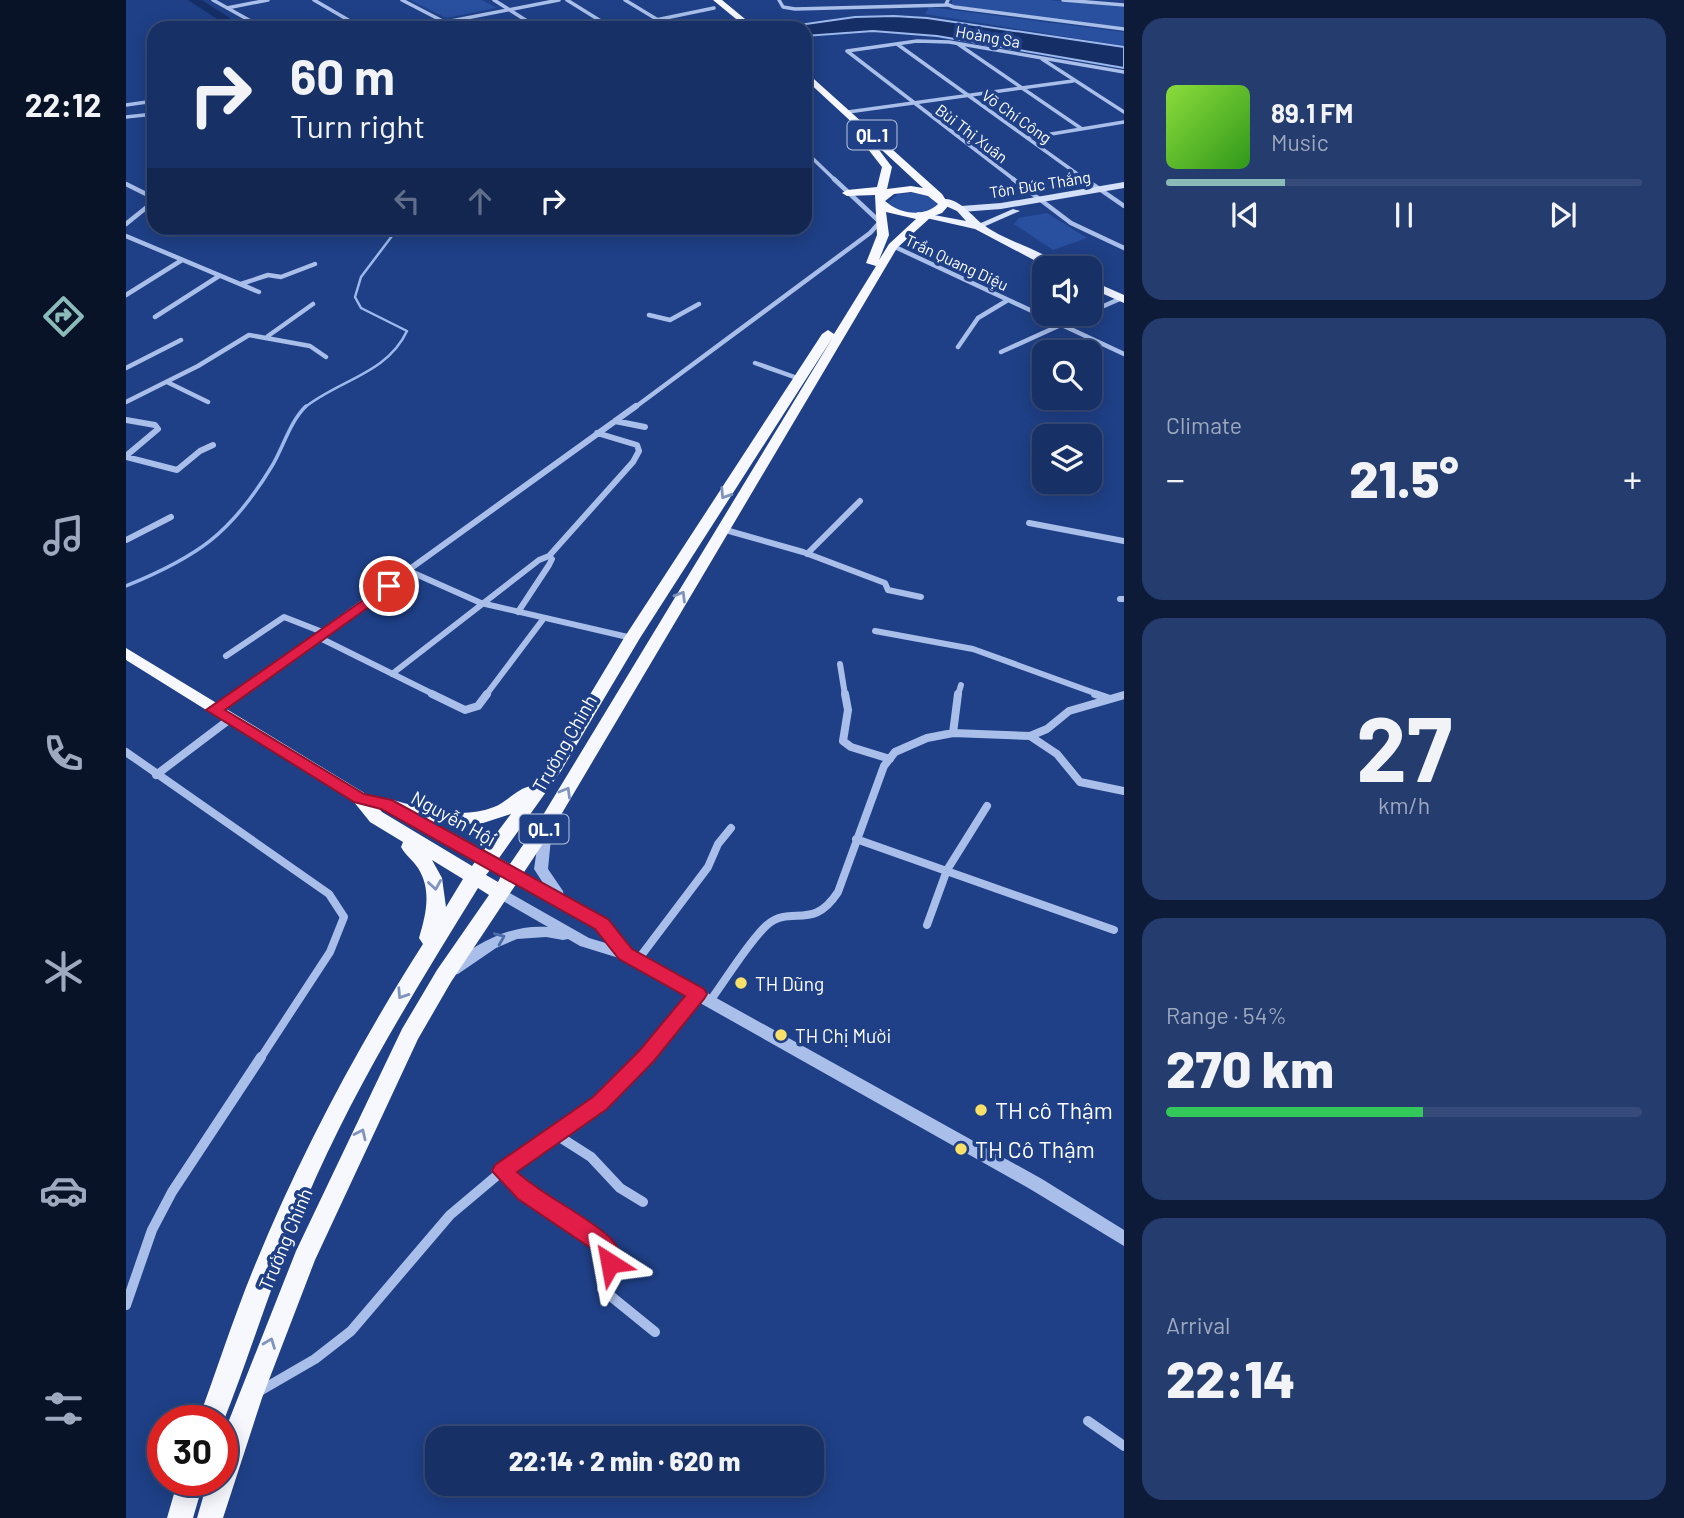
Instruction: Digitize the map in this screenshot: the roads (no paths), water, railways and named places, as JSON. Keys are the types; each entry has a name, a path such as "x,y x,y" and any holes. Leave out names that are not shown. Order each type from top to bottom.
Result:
{"highway":[{"path":"704,0 715,4 737,21"},
{"path":"715,4 725,16 735,21"},
{"name":"QL.1","path":"812,80 941,199 941,209 924,216"},
{"name":"QL.1","path":"812,91 880,155 887,167 880,196"},
{"path":"880,196 891,191 911,189 941,199"},
{"path":"847,193 874,192 898,214 924,216"},
{"name":"Trường Chinh","path":"217,1405 261,1279 296,1196 355,1073 474,878 555,767 632,638 877,255 883,236 880,196"},
{"name":"Trường Chinh","path":"238,1429 334,1191 409,1035 444,976 546,825 893,246 924,216"},
{"name":"Nguyễn Hội","path":"126,653 214,710 381,811 474,878 501,893"},
{"path":"381,811 467,820 486,818 520,802 555,767"},
{"path":"381,811 423,858 437,887 435,921 417,970"},
{"name":"Nguyễn Hội","path":"381,811 514,875"},
{"path":"180,1518 186,1496"},
{"name":"Trường Chinh","path":"210,1518 216,1496"}],"main road":[{"name":"Tôn Đức Thắng","path":"961,209 1124,185"},
{"name":"Tôn Đức Thắng","path":"978,226 998,216 1124,193"},
{"path":"941,199 961,209 978,226"},
{"path":"924,216 978,226 1035,256"},
{"path":"1102,288 1123,298"}],"street":[{"path":"213,0 250,21"},
{"path":"227,8 268,0"},
{"path":"314,0 350,21"},
{"path":"402,0 443,21"},
{"path":"495,0 528,21"},
{"path":"450,21 559,0"},
{"path":"567,0 602,21"},
{"path":"625,0 658,20"},
{"path":"1064,0 1123,3"},
{"path":"777,1 795,9 948,2 1124,29"},
{"path":"652,21 715,4"},
{"path":"955,42 1082,129"},
{"name":"Hoàng Sa","path":"847,51 897,44 955,42 1124,72"},
{"name":"Võ Chí Công","path":"897,44 966,96 1124,206"},
{"name":"Bùi Thị Xuân","path":"847,51 1047,206 1079,228 1124,248"},
{"path":"1040,58 1124,112"},
{"path":"848,112 1073,81"},
{"path":"126,105 147,102"},
{"path":"126,117 147,115"},
{"path":"1027,138 1124,122"},
{"path":"214,710 325,633 862,240 880,222 812,158"},
{"path":"126,184 147,194"},
{"path":"126,224 147,207"},
{"path":"126,236 259,292"},
{"name":"Trần Quang Diệu","path":"893,246 1032,311"},
{"path":"126,295 182,260"},
{"path":"240,284 268,275 281,276 315,264"},
{"path":"155,317 219,276"},
{"path":"1102,307 1123,298"},
{"path":"958,347 965,333 980,315 1009,300"},
{"path":"268,336 313,304"},
{"path":"649,314 670,320 699,304"},
{"path":"1001,352 1057,326"},
{"name":"Trần Quang Diệu","path":"1065,326 1124,354"},
{"path":"126,402 167,382 245,337 268,336 310,346 326,357"},
{"path":"126,368 181,340"},
{"path":"755,363 800,379"},
{"path":"167,382 208,402"},
{"path":"126,419 155,425 158,429 126,456"},
{"path":"615,421 645,427"},
{"path":"392,674 481,603 539,560 549,556 633,462 639,451 632,442 597,433"},
{"path":"126,456 177,470 200,451 213,445"},
{"path":"807,554 860,501"},
{"path":"126,540 171,517"},
{"path":"1029,523 1124,541"},
{"path":"721,529 807,554 885,583 888,590 921,597"},
{"path":"518,612 550,565 552,559 549,556"},
{"path":"409,571 481,603 632,638"},
{"path":"226,656 284,617 325,633"},
{"path":"318,637 458,708 473,709 544,618"},
{"path":"875,631 973,649 1110,699"},
{"path":"840,664 849,710 843,741 851,747 890,759"},
{"path":"953,733 954,709 961,685"},
{"path":"249,1398 315,1359 351,1331 450,1215 502,1171 600,1103 704,997 767,925 775,920 817,916 830,908 884,766 890,759 909,745 953,733 1030,736 1047,729 1069,711 1124,695"},
{"path":"156,775 230,719"},
{"path":"1030,736 1057,754 1080,782 1124,791"},
{"path":"126,752 329,894 344,917 330,952 172,1192 152,1230 126,1305"},
{"path":"927,925 947,870 987,806"},
{"path":"546,825 541,869 550,886 568,905"},
{"path":"631,958 708,867 718,844 731,828"},
{"path":"856,839 1114,930"},
{"name":"Nguyễn Hội","path":"514,875 602,924 631,958"},
{"name":"Nguyễn Hội","path":"501,893 584,943 631,958 704,997 1036,1184 1122,1237"},
{"path":"444,976 486,944 520,932 545,930 584,943"},
{"path":"555,1134 591,1157 620,1188 643,1202"},
{"path":"502,1171 526,1193 603,1244 610,1255 610,1263 602,1289 655,1332"},
{"path":"1088,1421 1124,1446"}],"waterway":[{"path":"194,0 228,21"},
{"path":"305,407 375,367 398,346 407,331 361,308 355,297 361,277 393,235"},
{"path":"126,586 173,565 210,541 227,526 257,489 295,420 305,407"}],"place":[{"name":"TH Dũng","path":"741,983"},
{"name":"TH Chị Mười","path":"781,1035"},
{"name":"TH cô Thậm","path":"981,1110"},
{"name":"TH Cô Thậm","path":"961,1149"}]}
